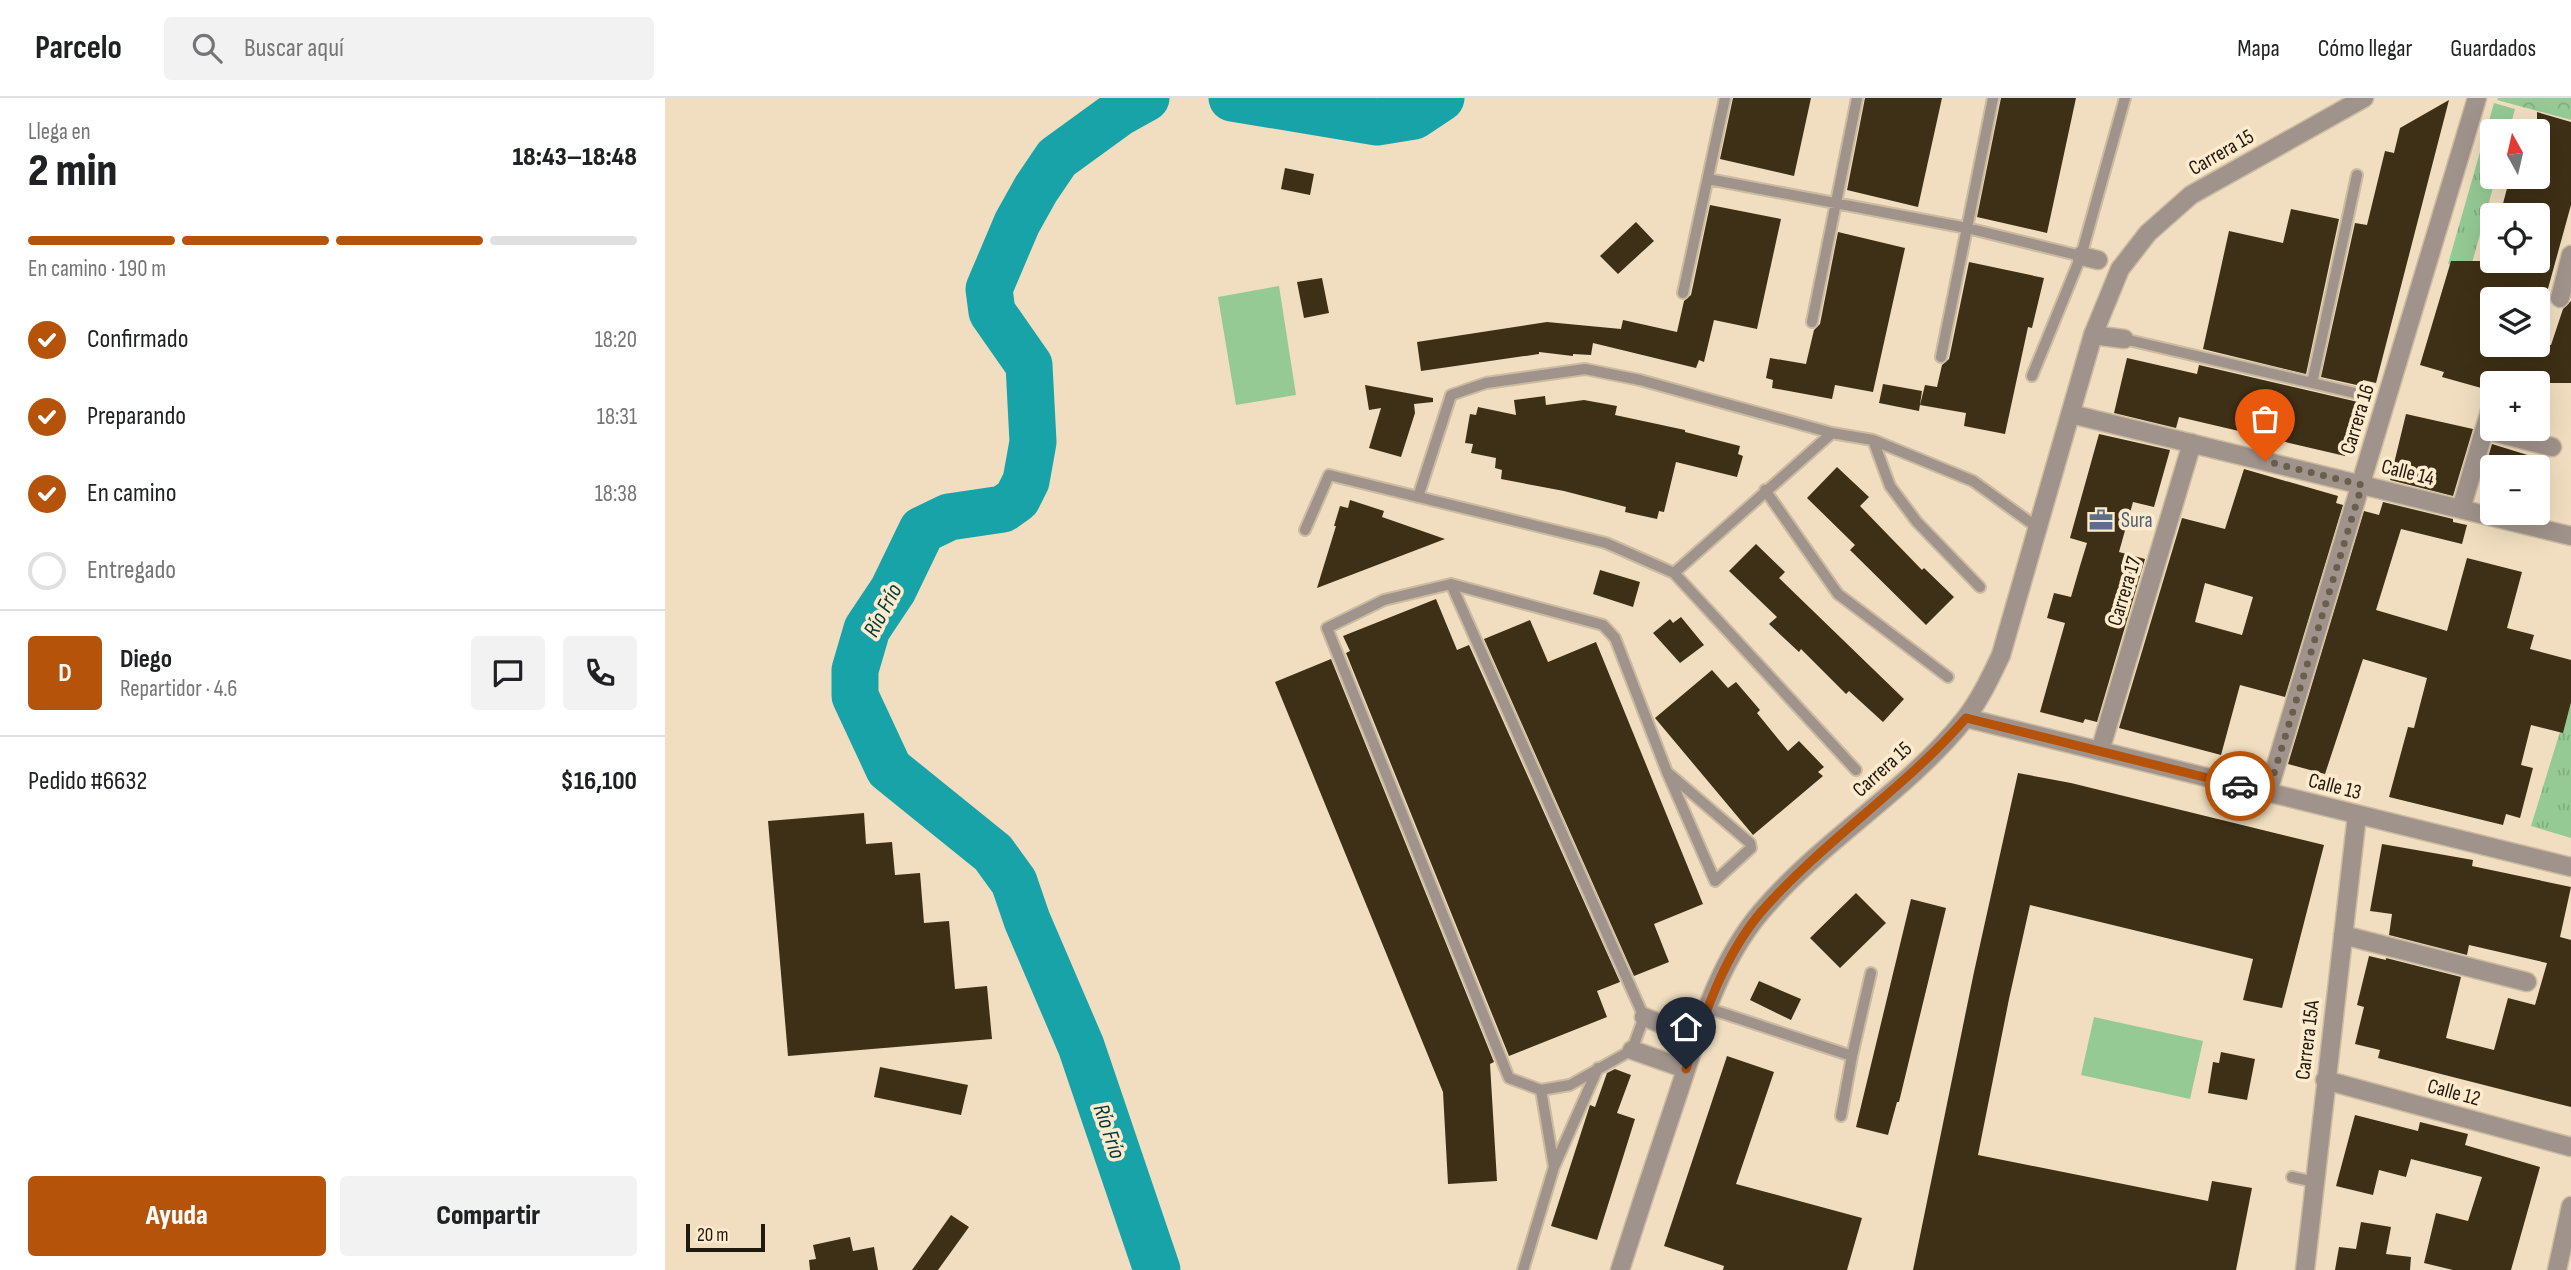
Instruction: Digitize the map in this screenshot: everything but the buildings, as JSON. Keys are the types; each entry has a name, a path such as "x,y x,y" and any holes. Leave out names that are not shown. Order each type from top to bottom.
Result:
{"street":[{"name":"Carrera 15","path":"1619,1270 1707,1008 1725,966 1760,913 1793,879 1941,746 1966,718 1987,686 2001,655 2093,335 2120,269 2148,233 2191,195 2364,98"},
{"name":"Carrera 16","path":"2268,793 2477,98"},
{"path":"2560,298 2571,255"},
{"path":"2093,335 2124,340"},
{"name":"Calle 14","path":"2071,414 2571,536"},
{"path":"2461,509 2482,441"},
{"path":"2528,441 2552,447"},
{"name":"Carrera 17","path":"2100,751 2192,443"},
{"name":"Calle 13","path":"1966,718 2571,867"},
{"name":"Carrera 15A","path":"2305,1270 2357,815"},
{"path":"2343,934 2527,982"},
{"path":"1644,1017 1697,1038"},
{"path":"1632,1050 1686,1069"},
{"name":"Calle 12","path":"2325,1080 2571,1147"},
{"path":"2557,1270 2571,1206"}],"lane":[{"path":"1683,293 1725,98"},
{"path":"1812,322 1857,98"},
{"path":"1941,357 1993,98"},
{"path":"2032,376 2089,258 2126,98"},
{"path":"2312,383 2357,175"},
{"path":"1708,178 1967,228 2089,258 2120,269"},
{"path":"2124,340 2360,394"},
{"path":"1418,497 1451,395 1486,383 1585,369 1640,380 1832,433 1873,440 1973,481 2038,527"},
{"path":"1674,573 1832,433"},
{"path":"1873,440 1890,486 1917,523 1980,587"},
{"path":"1305,530 1329,475 1606,543 1674,573 1856,770"},
{"path":"1765,490 1838,594 1948,677"},
{"path":"1451,584 1644,1017 1632,1050 1570,1085 1541,1090 1509,1078 1327,628 1384,600 1451,584 1603,625 1615,638 1667,772 1715,881 1751,848 1750,843 1667,772"},
{"path":"1841,1115 1871,973"},
{"path":"1707,1008 1852,1056"},
{"path":"1523,1270 1554,1167 1598,1068"},
{"path":"1541,1090 1554,1167"},
{"path":"2292,1177 2315,1182"}],"green space":[{"path":"2571,98 2571,120 2497,100"},
{"path":"2494,103 2515,109 2512,119 2489,119"},
{"path":"2480,152 2480,189 2493,189 2489,203 2480,203 2480,234 2470,270 2448,264"},
{"path":"1279,286 1296,395 1236,405 1218,297"},
{"path":"2571,696 2571,838 2531,826"},
{"path":"2094,1017 2203,1041 2190,1099 2081,1075"}],"waterway":[{"name":"Río Frío","path":"1146,98 1119,113 1057,158 1017,223 989,289 992,312 1029,365 1033,442 1026,481 1017,499 1003,509 949,517 922,530 893,590 867,629 855,670 855,696 889,769 993,853 1014,882 1027,920 1081,1046 1157,1270"},
{"name":"Río Frío","path":"1232,98 1377,122 1414,116 1441,98"}],"way so far":[{"path":"2240,786 2268,793 2362,485 2265,461"}],"place":[{"name":"Sura","path":"2101,520"}],"route":[{"path":"1686,1069 1725,966 1760,913 1793,879 1941,746 1966,718 2240,786"}]}
